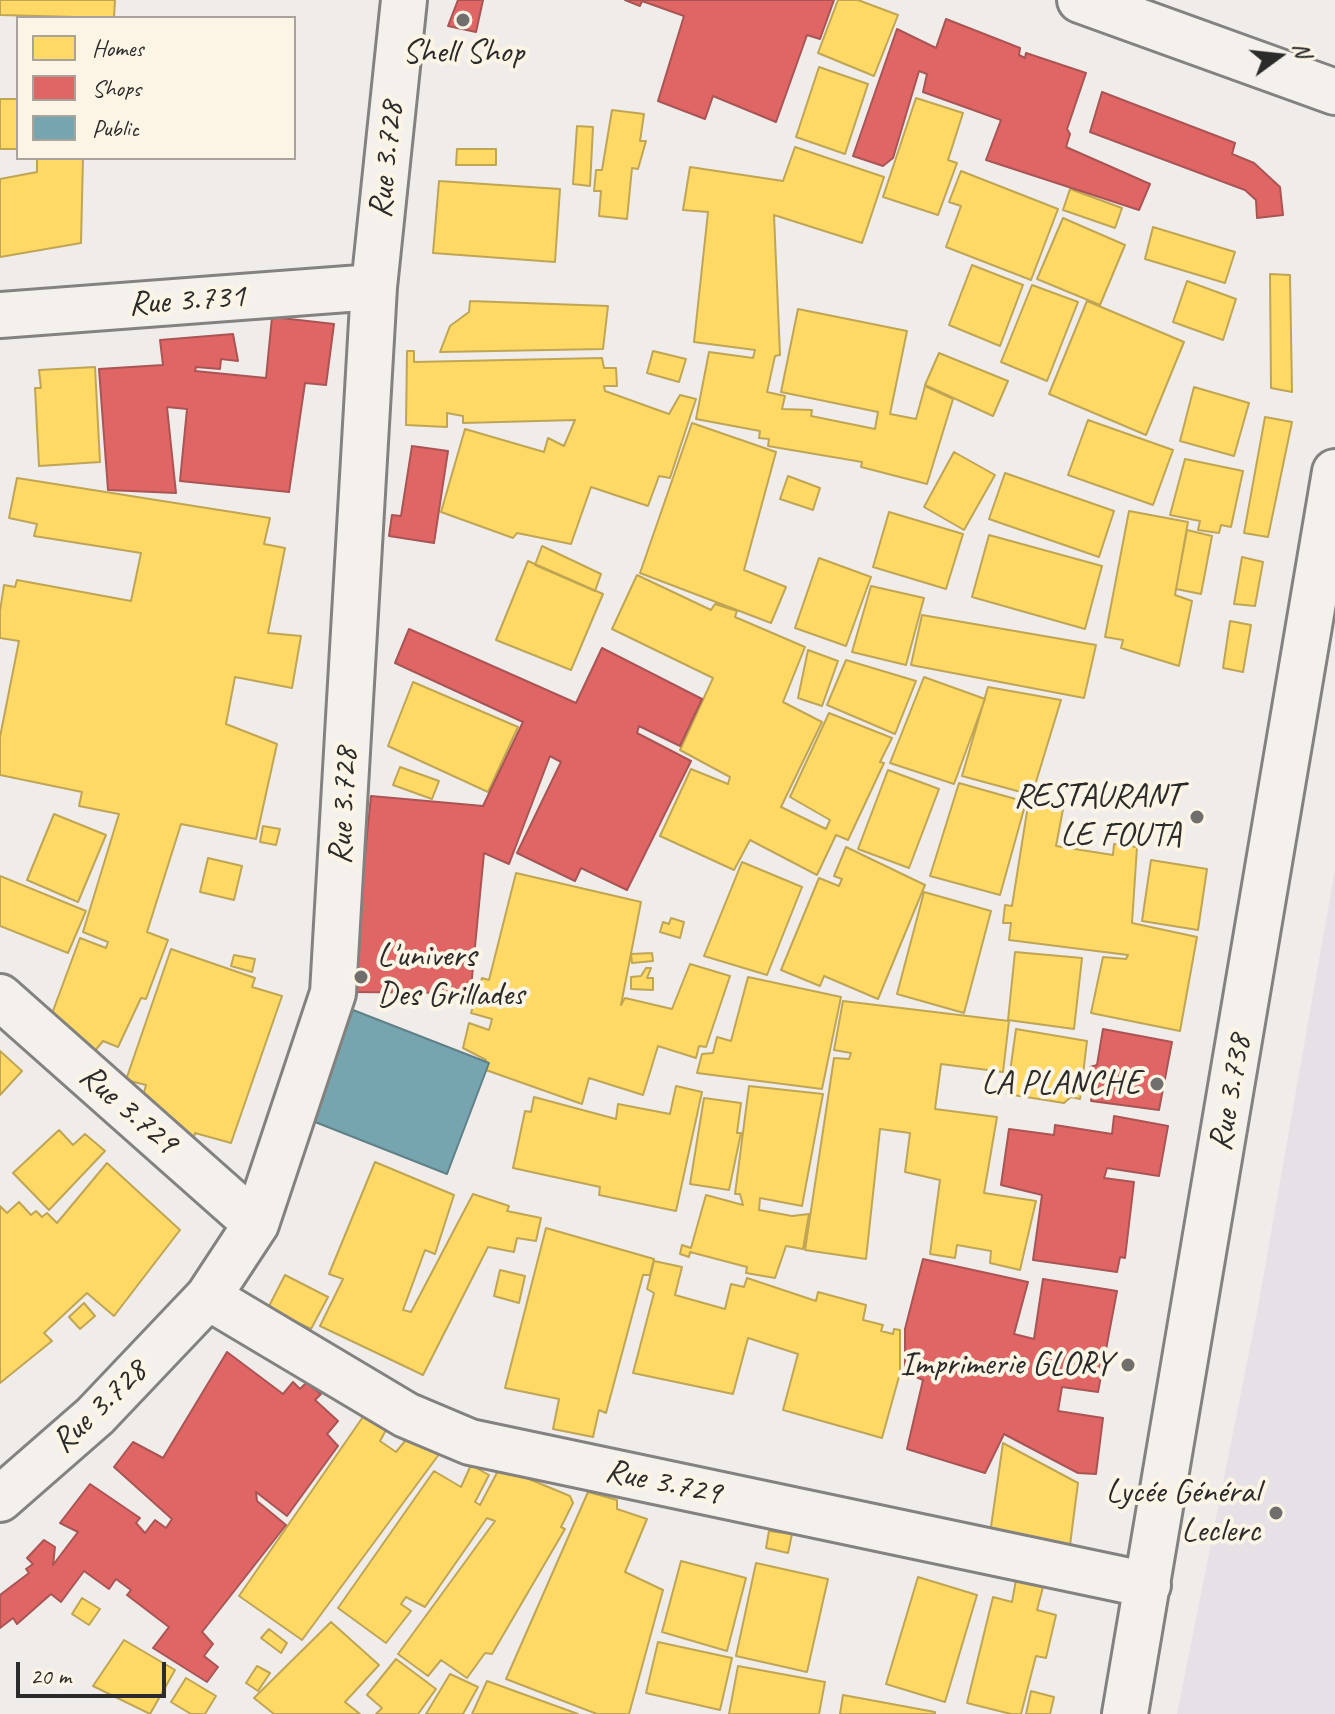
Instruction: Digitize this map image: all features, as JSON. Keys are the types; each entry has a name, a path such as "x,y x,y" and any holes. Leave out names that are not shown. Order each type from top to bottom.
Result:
{"street":[{"name":"Rue 3.728","path":"0,1499 95,1416 208,1297 256,1224 333,993 374,287 404,0"},
{"path":"1080,0 1335,92"},
{"name":"Rue 3.731","path":"0,315 374,287"},
{"name":"Rue 3.738","path":"1125,1714 1335,472"},
{"name":"Rue 3.729","path":"0,997 256,1224"},
{"name":"Rue 3.729","path":"208,1297 406,1415 470,1442 1148,1585"}],"shaded area":[{"name":"Lycée Général Leclerc","path":"1335,869 1335,1714 1177,1714 1258,1307"}],"building: Homes":[{"path":"0,0 115,0 114,16 0,15"},
{"path":"838,0 858,0 898,15 874,76 818,53"},
{"path":"819,67 868,84 845,154 796,137"},
{"path":"916,98 963,113 948,160 957,163 938,215 883,197"},
{"path":"0,99 16,99 16,149 0,149"},
{"path":"612,110 644,114 640,141 646,141 638,169 632,168 627,219 599,216 601,191 594,191 596,170 602,170"},
{"path":"577,126 593,127 590,186 573,184"},
{"path":"795,147 884,177 862,243 774,215 780,355 775,356 767,392 785,396 782,409 812,410 811,416 875,429 878,412 781,392 798,309 907,331 890,414 916,419 925,386 953,399 927,484 861,467 862,462 768,446 769,439 759,438 760,431 696,419 709,352 753,358 755,350 694,342 708,212 683,210 690,167 783,181"},
{"path":"457,149 496,149 496,165 456,165"},
{"path":"37,160 83,160 81,243 0,257 0,179 37,172"},
{"path":"961,171 1058,209 1031,280 946,247 961,206 949,202"},
{"path":"439,181 560,189 555,262 433,253"},
{"path":"1070,189 1122,208 1115,228 1063,210"},
{"path":"1063,218 1125,245 1100,305 1037,279"},
{"path":"1153,227 1235,252 1225,283 1145,259"},
{"path":"972,265 1023,285 1000,346 949,325"},
{"path":"1270,274 1290,275 1292,392 1271,388"},
{"path":"1187,281 1236,299 1223,340 1173,322"},
{"path":"1032,285 1078,302 1047,381 1001,362"},
{"path":"470,301 608,306 603,349 440,352 450,326 469,312"},
{"path":"1087,301 1184,342 1146,435 1049,394"},
{"path":"407,351 414,351 414,362 602,358 604,368 616,368 617,386 604,386 605,391 669,414 680,395 696,399 670,478 659,476 648,506 591,487 571,544 517,533 513,538 441,512 465,429 544,452 548,438 564,446 575,420 463,423 463,416 447,413 447,427 406,425"},
{"path":"653,351 686,359 679,382 647,373"},
{"path":"939,353 1008,381 993,416 925,385"},
{"path":"95,367 100,462 39,466 35,388 41,388 39,370"},
{"path":"1194,387 1249,403 1234,456 1180,441"},
{"path":"1265,417 1292,422 1268,537 1244,533"},
{"path":"1088,420 1173,450 1153,505 1068,475"},
{"path":"692,423 776,452 744,570 786,587 771,623 640,573"},
{"path":"954,452 995,475 964,530 924,507"},
{"path":"1185,459 1243,471 1231,527 1221,525 1219,533 1198,530 1200,521 1170,515"},
{"path":"1005,473 1114,511 1099,557 989,519"},
{"path":"788,476 820,488 813,510 780,499"},
{"path":"17,478 270,518 264,544 285,548 268,633 301,636 292,688 235,677 226,724 277,744 256,839 181,824 147,932 168,940 146,999 141,998 118,1047 103,1041 94,1052 50,1019 80,938 106,948 108,942 83,932 119,814 79,806 82,792 0,775 0,737 19,641 0,638 0,611 4,585 15,587 17,580 131,601 141,553 34,536 37,524 9,518"},
{"path":"1129,511 1188,522 1175,595 1192,601 1179,666 1121,648 1123,640 1105,637"},
{"path":"889,512 963,534 946,589 873,567"},
{"path":"1187,530 1212,536 1201,594 1176,589"},
{"path":"989,535 1102,566 1085,629 972,597"},
{"path":"542,546 601,574 595,591 535,565"},
{"path":"1242,557 1263,562 1255,606 1234,604"},
{"path":"819,558 871,577 846,646 795,628"},
{"path":"528,561 603,594 571,670 496,640"},
{"path":"637,575 711,610 715,604 737,611 735,617 805,647 783,702 822,722 781,807 826,829 830,820 790,797 829,713 892,738 880,762 884,763 848,840 836,835 817,875 750,840 734,870 660,836 691,769 728,784 730,777 680,750 713,678 612,629"},
{"path":"871,586 924,598 906,665 852,652"},
{"path":"922,615 1096,645 1084,698 911,665"},
{"path":"1230,621 1251,625 1243,672 1223,668"},
{"path":"808,650 838,661 822,706 798,698"},
{"path":"846,660 916,681 895,734 827,705"},
{"path":"924,677 985,699 954,784 890,763"},
{"path":"413,682 518,727 488,792 388,746"},
{"path":"988,687 1061,700 1032,795 962,776"},
{"path":"400,767 439,781 432,799 393,785"},
{"path":"888,770 939,789 909,868 858,849"},
{"path":"959,783 1026,802 1000,895 930,876"},
{"path":"1029,799 1064,804 1056,846 1113,855 1114,844 1137,847 1132,923 1197,937 1180,1031 1091,1013 1103,957 1126,959 1128,955 1009,940 1011,923 1003,923 1005,905 1012,906"},
{"path":"54,814 106,835 78,902 27,880"},
{"path":"263,826 280,829 276,845 260,842"},
{"path":"846,847 925,885 878,999 824,976 820,986 781,970 819,878 839,886 842,879 834,876"},
{"path":"208,858 242,866 234,900 200,892"},
{"path":"1151,860 1207,869 1198,930 1142,921"},
{"path":"742,862 802,887 767,975 704,956"},
{"path":"516,873 641,902 621,1005 625,998 672,1009 690,964 730,976 706,1047 699,1046 696,1058 658,1046 643,1095 589,1078 582,1104 483,1069 486,1060 463,1048 469,1023 489,1030 492,1019 471,1013 482,978 489,980"},
{"path":"0,876 86,911 68,953 0,926"},
{"path":"924,892 991,911 964,1013 897,994"},
{"path":"671,918 684,922 680,938 660,932 663,922 669,924"},
{"path":"171,949 255,978 252,987 282,996 231,1143 195,1133 191,1148 140,1107 146,1085 126,1080"},
{"path":"1015,952 1082,958 1074,1029 1008,1020"},
{"path":"652,953 653,961 632,963 631,954"},
{"path":"234,955 255,959 252,972 231,966"},
{"path":"646,968 651,968 647,978 653,978 653,990 631,989 631,977 641,976"},
{"path":"748,977 841,997 822,1089 697,1073 702,1054 713,1053 717,1037 731,1041"},
{"path":"843,1001 1009,1021 1003,1072 941,1064 935,1109 997,1117 984,1193 1036,1201 1020,1270 990,1263 991,1251 957,1245 955,1258 930,1254 940,1180 905,1172 910,1133 880,1129 866,1259 805,1250 834,1058 849,1059 851,1053 834,1050"},
{"path":"1016,1029 1087,1041 1080,1099 1071,1097 1064,1103 1007,1094"},
{"path":"0,1051 22,1071 0,1095"},
{"path":"676,1086 702,1092 676,1211 599,1195 600,1187 513,1168 525,1111 531,1112 534,1097 616,1119 618,1104 670,1114"},
{"path":"749,1086 823,1094 802,1206 760,1198 759,1210 792,1216 809,1214 803,1249 786,1246 775,1278 746,1273 747,1267 690,1252 689,1257 680,1254 682,1245 691,1248 706,1195 743,1205 740,1194 735,1194"},
{"path":"704,1098 741,1103 737,1133 741,1133 729,1190 690,1184"},
{"path":"59,1130 73,1145 85,1134 105,1151 49,1210 13,1173"},
{"path":"375,1162 454,1195 435,1254 425,1250 403,1310 411,1312 473,1194 509,1206 507,1211 541,1218 536,1241 517,1238 514,1252 488,1247 423,1375 320,1326 343,1279 329,1274"},
{"path":"107,1163 180,1230 114,1316 87,1293 44,1333 52,1341 0,1383 0,1206 7,1213 19,1202 31,1215 36,1211 42,1217 47,1213 57,1223"},
{"path":"546,1228 654,1259 650,1275 643,1275 606,1413 599,1410 593,1437 553,1429 559,1399 505,1388"},
{"path":"654,1261 682,1267 675,1295 725,1309 731,1284 744,1287 747,1278 816,1301 818,1292 866,1305 863,1320 883,1325 881,1331 893,1334 894,1329 900,1330 900,1373 882,1438 783,1410 798,1354 748,1338 733,1394 633,1373 654,1293 647,1289"},
{"path":"500,1270 525,1276 519,1303 494,1296"},
{"path":"285,1275 328,1297 311,1329 268,1308"},
{"path":"84,1303 95,1316 80,1329 69,1317"},
{"path":"365,1414 386,1430 380,1441 396,1452 411,1434 440,1453 302,1640 239,1596"},
{"path":"1003,1443 1078,1483 1070,1545 990,1534"},
{"path":"471,1465 489,1475 475,1502 480,1505 500,1467 570,1496 573,1503 561,1527 565,1529 492,1654 485,1653 467,1678 441,1660 428,1676 398,1654 495,1521 487,1518 425,1607 406,1597 401,1604 411,1611 386,1643 338,1608 434,1471 461,1487"},
{"path":"588,1492 617,1500 617,1509 647,1519 625,1572 663,1590 629,1714 597,1714 506,1679"},
{"path":"769,1531 792,1534 788,1553 766,1548"},
{"path":"681,1561 746,1578 727,1651 662,1632"},
{"path":"756,1563 828,1579 807,1672 736,1656"},
{"path":"918,1577 977,1595 945,1702 886,1684"},
{"path":"1016,1580 1043,1587 1037,1610 1056,1615 1046,1658 1036,1656 1021,1714 1011,1714 967,1703 993,1597 1012,1602"},
{"path":"82,1598 100,1609 89,1625 72,1614"},
{"path":"331,1622 379,1665 345,1702 360,1714 274,1714 254,1698"},
{"path":"269,1629 287,1643 281,1653 261,1638"},
{"path":"124,1640 175,1670 150,1714 93,1686"},
{"path":"658,1642 732,1658 720,1710 646,1693"},
{"path":"396,1659 436,1689 418,1714 376,1714 382,1708 367,1695"},
{"path":"257,1666 270,1673 258,1691 246,1683"},
{"path":"738,1666 825,1682 819,1714 729,1714"},
{"path":"450,1674 478,1687 463,1714 426,1714"},
{"path":"186,1678 216,1696 205,1714 191,1714 171,1702"},
{"path":"487,1681 578,1714 472,1714"},
{"path":"1031,1691 1054,1697 1050,1714 1026,1714"},
{"path":"843,1695 935,1712 935,1714 840,1714"}],"building: Shops":[{"path":"458,0 483,0 476,32 448,26"},
{"path":"625,0 834,0 820,39 807,35 776,122 713,96 705,119 658,101 684,16 642,1 640,6"},
{"path":"946,19 1020,48 1019,55 1025,58 1026,53 1086,73 1067,129 1070,134 1066,147 1150,184 1139,210 986,160 1001,120 923,92 927,74 919,71 893,158 883,166 853,156 897,29 936,48"},
{"path":"1102,92 1235,143 1232,154 1254,163 1280,187 1283,215 1257,218 1256,200 1245,190 1090,132"},
{"path":"272,317 334,324 326,385 305,383 289,492 180,481 187,409 167,407 176,493 108,490 99,369 163,365 160,340 233,334 238,361 221,359 220,369 196,367 195,371 266,378"},
{"path":"412,446 448,451 434,543 389,536 392,515 401,516"},
{"path":"409,629 576,703 602,648 702,699 680,746 639,726 637,733 691,761 627,890 581,868 575,881 517,853 561,762 550,756 509,864 484,853 471,988 463,993 351,992 371,796 483,806 523,722 395,663"},
{"path":"1103,1029 1172,1042 1159,1110 1091,1101 1094,1085 1087,1083 1090,1067 1097,1065"},
{"path":"1114,1116 1168,1126 1159,1176 1107,1168 1104,1178 1134,1182 1125,1258 1120,1257 1117,1272 1033,1260 1042,1195 1001,1185 1009,1129 1054,1135 1055,1125 1112,1134"},
{"path":"923,1259 1028,1282 1014,1334 1034,1339 1043,1279 1117,1291 1098,1392 1062,1387 1058,1411 1103,1418 1096,1474 1078,1473 1004,1434 985,1473 907,1449 923,1380 905,1372 905,1329"},
{"path":"227,1352 283,1394 293,1382 300,1389 306,1383 321,1394 315,1400 338,1421 327,1434 338,1446 287,1516 256,1492 257,1501 286,1525 202,1632 213,1644 204,1656 218,1667 207,1682 153,1648 169,1627 127,1595 131,1590 116,1579 109,1589 84,1571 61,1602 51,1594 17,1624 13,1618 0,1628 0,1595 29,1573 26,1569 33,1564 27,1558 44,1540 55,1547 53,1565 78,1532 60,1523 90,1484 140,1518 136,1523 145,1533 155,1520 166,1528 172,1519 114,1467 133,1442 163,1458"}],"building: Public":[{"path":"353,1010 489,1063 447,1174 310,1120"}],"place":[{"name":"Shell Shop","path":"463,20"},
{"name":"RESTAURANT LE FOUTA","path":"1197,817"},
{"name":"L'univers Des Grillades","path":"361,977"},
{"name":"LA PLANCHE","path":"1157,1084"},
{"name":"Imprimerie GLORY","path":"1128,1365"},
{"name":"Lycée Général Leclerc","path":"1276,1513"}]}
